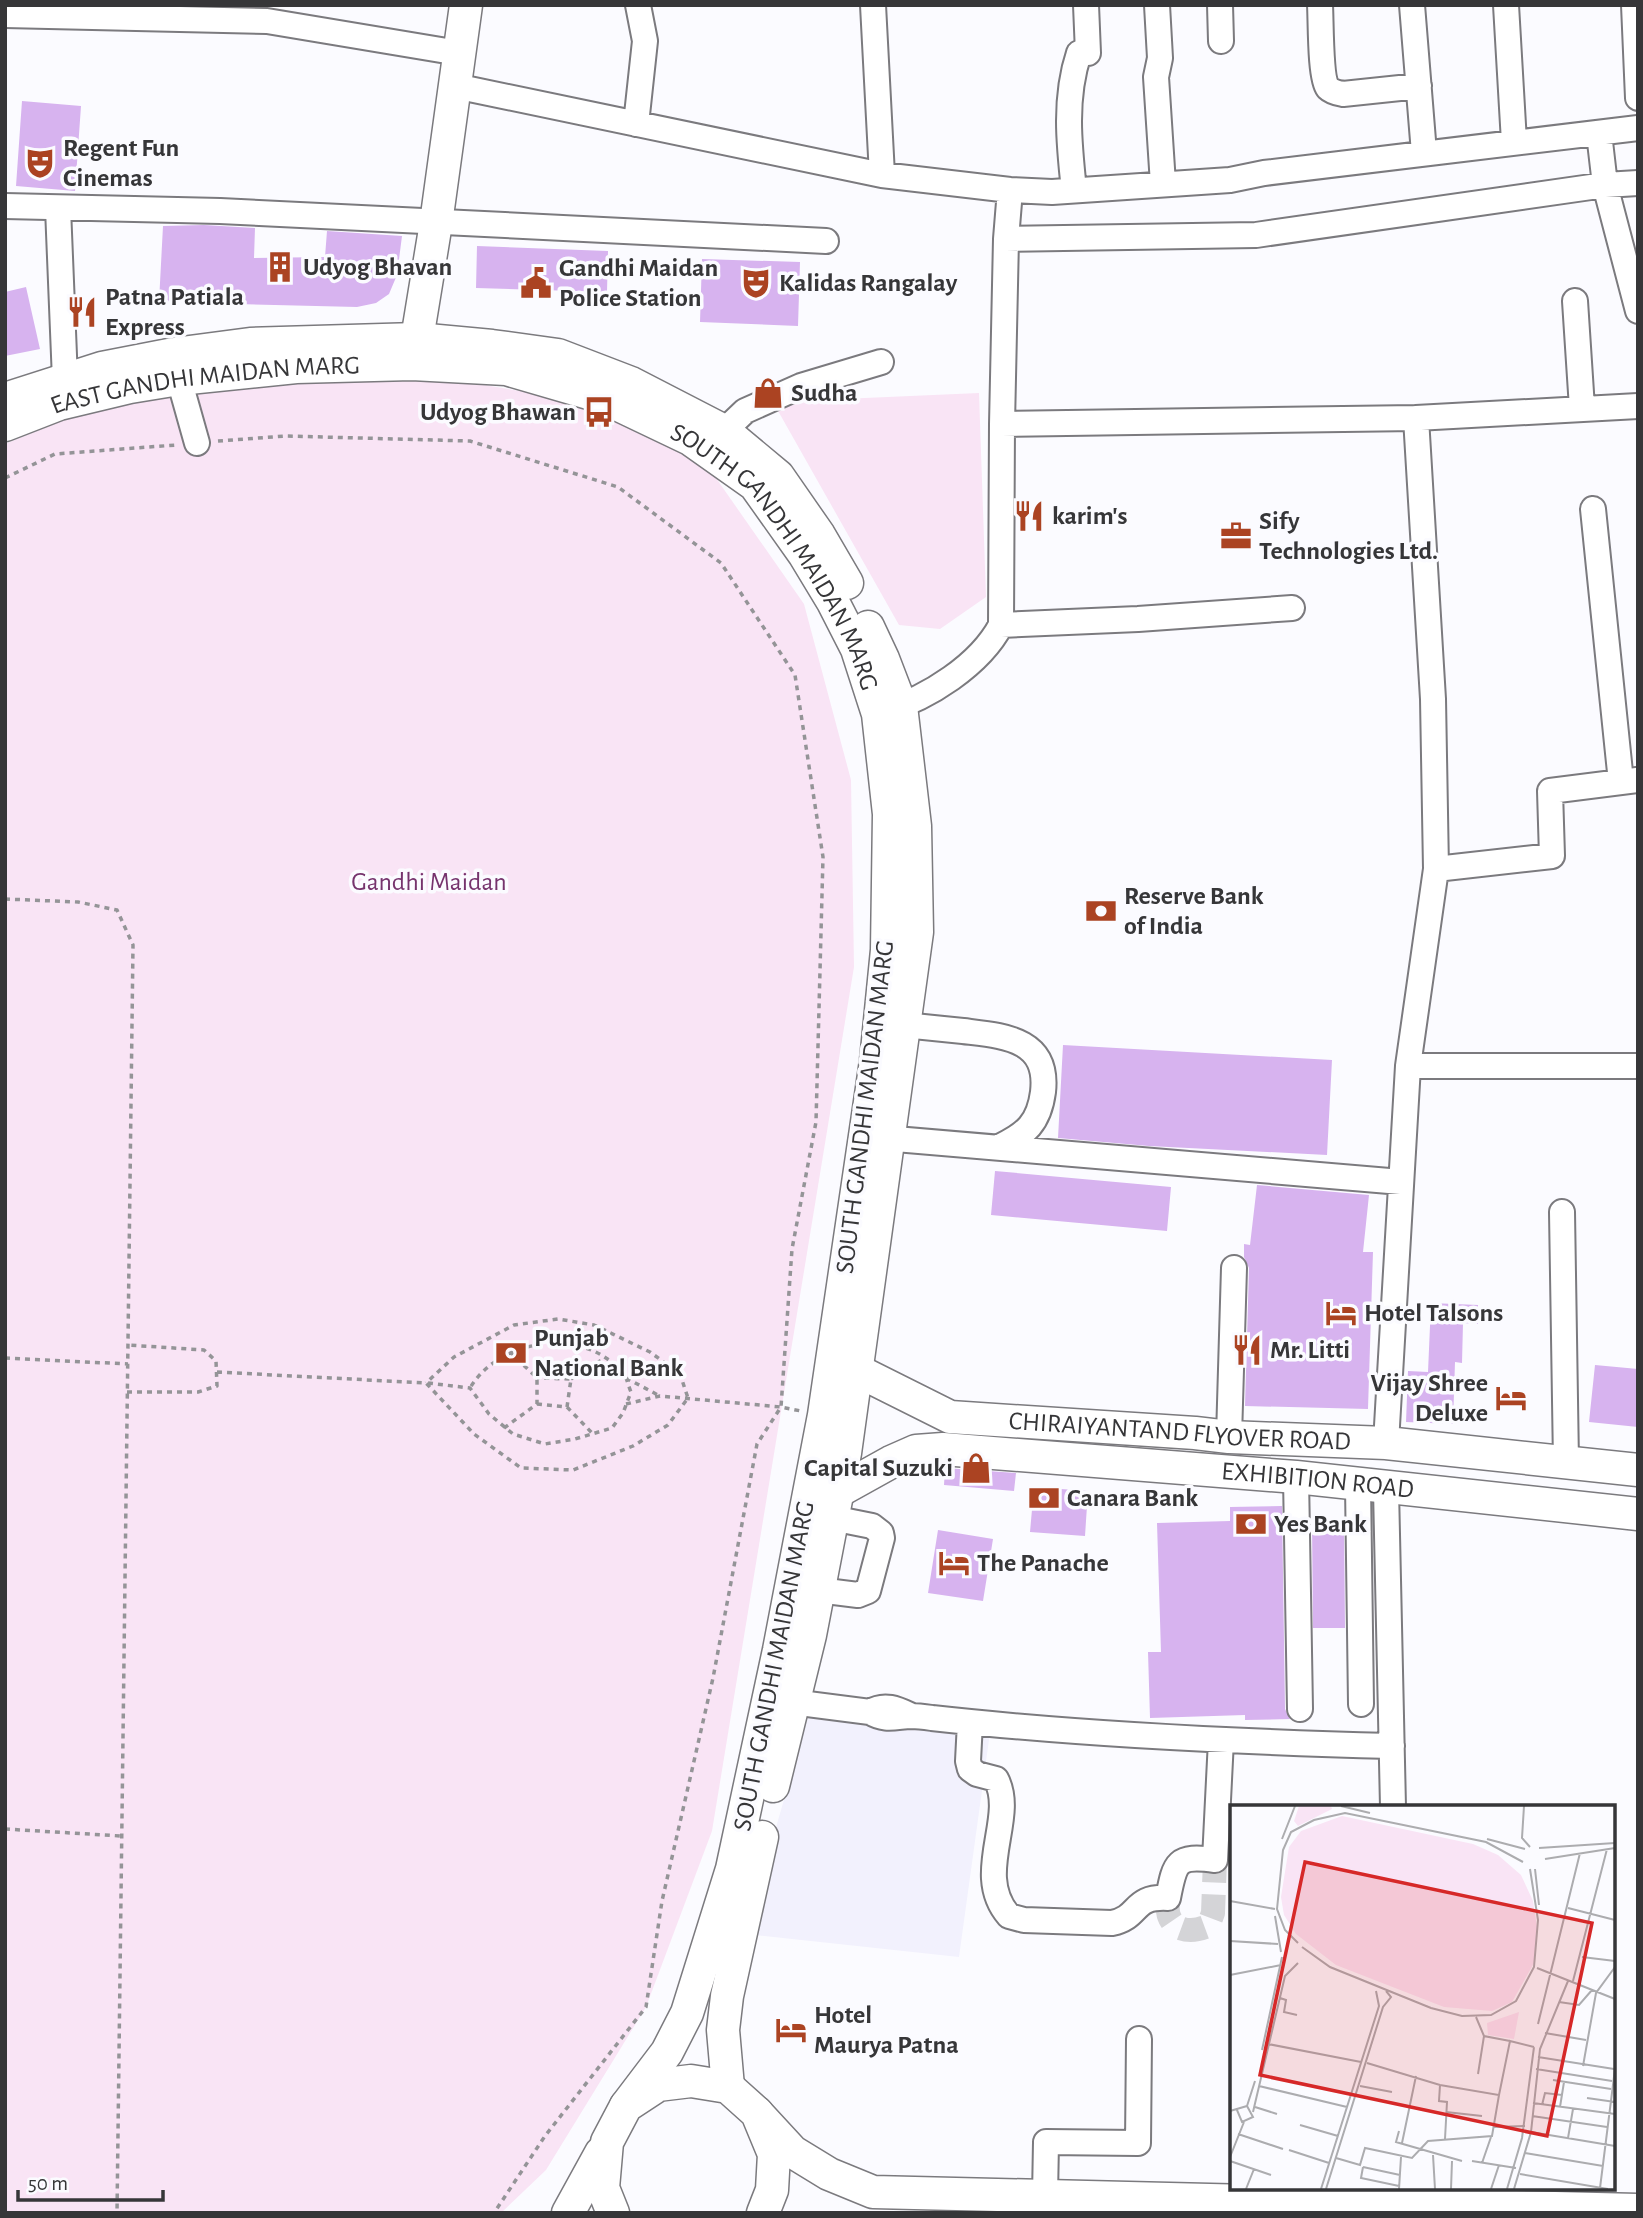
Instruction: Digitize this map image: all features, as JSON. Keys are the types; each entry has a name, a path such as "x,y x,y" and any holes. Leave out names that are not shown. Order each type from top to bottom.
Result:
{"main road":[{"path":"5,399 102,368 174,354 250,344 414,351 436,223 466,5"},
{"name":"EAST GANDHI MAIDAN MARG","path":"5,425 59,404 130,387 414,351"},
{"name":"SOUTH GANDHI MAIDAN MARG","path":"414,351 506,369 602,397 690,439 718,443 755,485 804,554 833,602 889,710 887,950 876,1061 877,1138 757,1759 732,1869 708,1953 687,2013 667,2052 626,2106 568,2213"},
{"path":"728,2087 723,2030 727,1996 792,1702 810,1635 834,1505 856,1370 877,1138 904,1025 917,932 915,826 889,710"},
{"path":"824,1415 856,1370"},
{"name":"CHIRAIYANTAND FLYOVER ROAD","path":"856,1370 950,1417 1218,1443 1386,1443 1638,1470"},
{"path":"1187,1468 1218,1443 1638,1492"},
{"name":"EXHIBITION ROAD","path":"834,1505 891,1462 916,1451 943,1449 1296,1477 1638,1514"},
{"path":"626,2106 657,2085 691,2081 728,2087 757,2113 793,2152 829,2174 873,2192 1045,2196 1402,2196 1638,2210"},
{"path":"757,2113 774,2154 772,2190 763,2213"},
{"path":"607,2142 603,2188 613,2213"}],"street":[{"path":"636,124 645,41 638,5"},
{"path":"873,5 882,175"},
{"path":"1074,190 1069,140 1071,88 1079,53 1088,53 1086,5"},
{"path":"1157,5 1160,58 1156,77 1163,184"},
{"path":"1220,5 1221,41"},
{"path":"1320,5 1326,86 1343,94 1419,86"},
{"path":"1412,5 1424,153"},
{"path":"1506,5 1514,142"},
{"path":"1634,5 1638,98"},
{"path":"5,15 88,12 266,13 459,53"},
{"path":"455,86 882,175 1010,190 1074,190 1230,180 1264,173 1638,128"},
{"path":"1600,132 1605,185 1638,311"},
{"path":"1006,239 1256,235 1605,185 1638,184"},
{"path":"889,710 924,695 973,662 992,642 1001,625 1002,424 1006,239 1010,190"},
{"path":"5,206 220,211 826,241"},
{"path":"58,208 65,380"},
{"path":"1575,301 1581,408"},
{"path":"718,443 745,411 801,386 881,362"},
{"path":"178,379 197,443"},
{"path":"1002,424 1416,418 1638,406"},
{"path":"1386,1443 1408,1066 1436,869 1433,699 1416,418"},
{"path":"1436,869 1552,856 1550,791 1629,781 1592,509"},
{"path":"1001,625 1138,620 1292,608"},
{"path":"904,1025 1002,1035 1023,1043 1038,1058 1044,1080 1041,1111 1022,1136 999,1147"},
{"path":"1408,1066 1638,1066"},
{"path":"877,1138 1401,1182"},
{"path":"1562,1212 1566,1462"},
{"path":"1218,1443 1234,1268"},
{"path":"1296,1477 1300,1709"},
{"path":"1361,1704 1372,1487"},
{"path":"1372,1487 1392,1745 1393,1805"},
{"path":"818,1590 858,1595 868,1591 882,1538 877,1529 834,1505"},
{"path":"792,1702 870,1712 880,1718 912,1716 970,1723 1221,1740 1392,1745"},
{"path":"970,1723 970,1769 977,1774 996,1779 1001,1797 994,1873 995,1893 1009,1916 1024,1920 1112,1923 1122,1921 1130,1917 1143,1901 1168,1898 1176,1865 1183,1859 1193,1857 1215,1860 1221,1740"},
{"path":"1045,2196 1046,2142 1138,2143 1139,2039"}],"path":[{"path":"5,478 55,454 286,436 470,441 618,487 721,563 795,675 823,857 816,1122 792,1248 781,1407 757,1444 713,1678 662,1901 646,2007 545,2136 494,2213"},
{"path":"5,899 78,902 117,910 133,945 117,2213"},
{"path":"425,1383 454,1357 514,1325 558,1319 594,1325 650,1352 680,1374 688,1398"},
{"path":"216,1372 425,1383 470,1388 489,1415 504,1428 513,1434 545,1444 612,1428 631,1392 621,1368 599,1353 576,1346 546,1343 511,1353 476,1377 470,1388"},
{"path":"127,1392 198,1392 217,1386 216,1361 204,1350 128,1345"},
{"path":"511,1353 537,1378 571,1379 605,1357"},
{"path":"5,1358 128,1364"},
{"path":"537,1378 537,1404"},
{"path":"626,1378 660,1396"},
{"path":"567,1406 571,1379"},
{"path":"425,1383 474,1434 521,1468 573,1470 633,1446 668,1425 688,1398"},
{"path":"626,1404 660,1396 781,1407 824,1415"},
{"path":"504,1428 537,1404 567,1406 593,1434"},
{"path":"5,1829 121,1836"}],"shaded area":[{"path":"815,1693 992,1718 959,1957 745,1934"}],"green space":[{"name":"Gandhi Maidan","path":"384,368 579,401 709,468 804,604 851,780 854,967 712,1831 646,2007 546,2170 501,2213 5,2213 5,444 116,399"},
{"path":"979,393 986,597 940,629 899,625 773,402"}],"building":[{"path":"22,101 81,106 75,191 16,186"},
{"name":"Udyog Bhavan","path":"163,226 255,228 254,258 325,257 327,231 402,236 397,275 389,294 376,303 357,307 159,302"},
{"path":"477,246 608,251 607,292 476,288"},
{"path":"702,259 800,262 798,326 700,322"},
{"path":"26,287 40,349 5,356 5,292"},
{"path":"1063,1045 1332,1060 1327,1155 1149,1146 1058,1138"},
{"path":"995,1171 1171,1187 1167,1231 991,1215"},
{"path":"1257,1185 1369,1195 1363,1252 1373,1252 1368,1409 1245,1406 1249,1268 1244,1257 1244,1244 1250,1245"},
{"path":"1431,1303 1478,1305 1478,1324 1463,1323 1462,1363 1455,1362 1453,1424 1406,1422 1408,1371 1428,1372"},
{"path":"1595,1365 1638,1369 1638,1427 1589,1422"},
{"path":"945,1468 1016,1473 1014,1491 944,1485"},
{"path":"1034,1487 1088,1491 1085,1536 1030,1532"},
{"path":"1282,1506 1285,1709 1290,1719 1245,1720 1245,1715 1150,1718 1148,1652 1161,1652 1157,1523 1230,1521 1230,1507"},
{"path":"1312,1523 1344,1523 1345,1628 1313,1628"},
{"path":"938,1530 993,1539 983,1601 928,1593"}],"tunnel":[{"path":"1168,1898 1168,1914 1176,1926 1186,1930 1208,1926 1213,1913 1215,1860"}],"place":[{"name":"Regent Fun Cinemas","path":"40,163"},
{"name":"Udyog Bhavan","path":"280,267"},
{"name":"Gandhi Maidan Police Station","path":"536,283"},
{"name":"Kalidas Rangalay","path":"756,283"},
{"name":"Patna Patiala Express","path":"82,312"},
{"name":"Sudha","path":"768,393"},
{"name":"Udyog Bhawan","path":"599,412"},
{"name":"karim's","path":"1029,516"},
{"name":"Sify Technologies Ltd.","path":"1236,536"},
{"name":"Reserve Bank of India","path":"1101,911"},
{"name":"Hotel Talsons","path":"1341,1313"},
{"name":"Mr. Litti","path":"1247,1350"},
{"name":"Punjab National Bank","path":"511,1353"},
{"name":"Vijay Shree Deluxe","path":"1511,1398"},
{"name":"Capital Suzuki","path":"976,1468"},
{"name":"Canara Bank","path":"1044,1498"},
{"name":"Yes Bank","path":"1251,1524"},
{"name":"The Panache","path":"954,1563"},
{"name":"Hotel Maurya Patna","path":"791,2030"}]}
